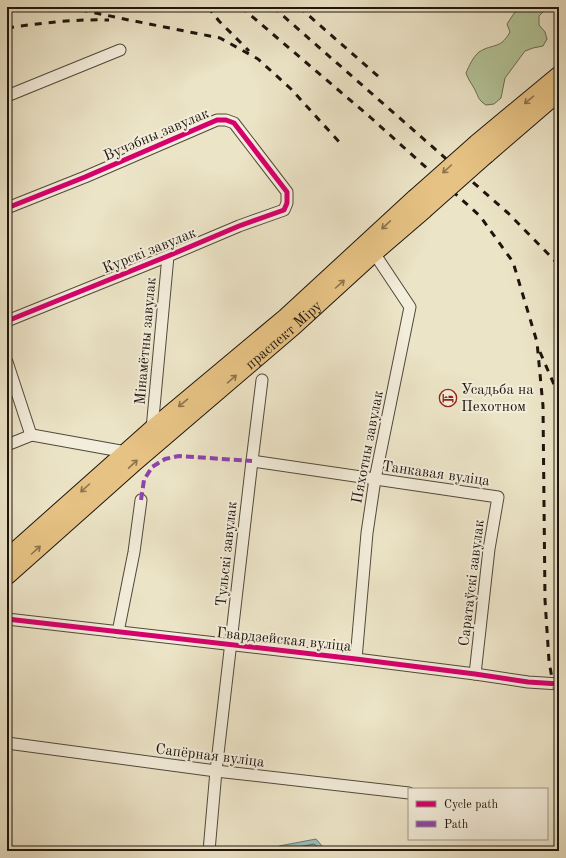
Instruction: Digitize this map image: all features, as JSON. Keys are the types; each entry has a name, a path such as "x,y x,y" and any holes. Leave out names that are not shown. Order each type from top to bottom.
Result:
{"main road":[{"name":"праспект Міру","path":"7,558 152,429 420,204 559,75"},
{"name":"праспект Міру","path":"481,149 559,92"},
{"name":"праспект Міру","path":"7,576 134,463 294,326 374,254 420,204"}],"street":[{"path":"7,96 120,50"},
{"name":"Вучэбны завулак","path":"7,208 85,177 217,120 226,120 234,123 287,192"},
{"name":"Курскі завулак","path":"7,321 239,226 284,210 287,203 287,192"},
{"name":"Пяхотны завулак","path":"356,659 367,533 375,479 410,307 374,254"},
{"name":"Мінамётны завулак","path":"152,429 168,256"},
{"path":"7,362 32,435"},
{"name":"Тульскі завулак","path":"208,851 262,380"},
{"path":"7,445 32,435 126,452"},
{"name":"Танкавая вуліца","path":"252,461 498,497"},
{"name":"Саратаўскі завулак","path":"475,674 489,549 498,497"},
{"path":"118,632 134,552 141,500"},
{"name":"Гвардзейская вуліца","path":"7,619 356,659 528,682 559,684"},
{"name":"Сапёрная вуліца","path":"7,743 216,771 408,793"}],"green space":[{"path":"522,7 548,7 539,16 539,25 545,32 547,39 543,46 525,51 505,78 501,98 494,104 486,105 480,99 466,73 473,59 479,52 499,44 506,38 510,32 507,24 515,12"}],"water":[{"path":"316,839 323,847 333,851 277,851 279,846"}],"railway":[{"path":"67,7 220,38 258,59 291,89 342,145"},
{"path":"208,7 219,21 249,51"},
{"path":"241,7 370,117 480,216 513,262 537,342 543,406 545,600 549,661 553,684 559,704"},
{"path":"273,7 508,213 559,265"},
{"path":"299,7 379,77"},
{"path":"7,28 32,24 84,20 109,20"},
{"path":"540,352 559,396"}],"marked path":[{"path":"141,500 144,480 152,467 165,459 179,456 252,461"}],"cycle path":[{"path":"7,208 85,177 217,120 226,120 234,123 287,192 287,203 284,210 239,226 7,321"},
{"path":"7,619 356,659 528,682 559,684"}],"place":[{"name":"Усадьба на Пехотном","path":"448,398"}]}
